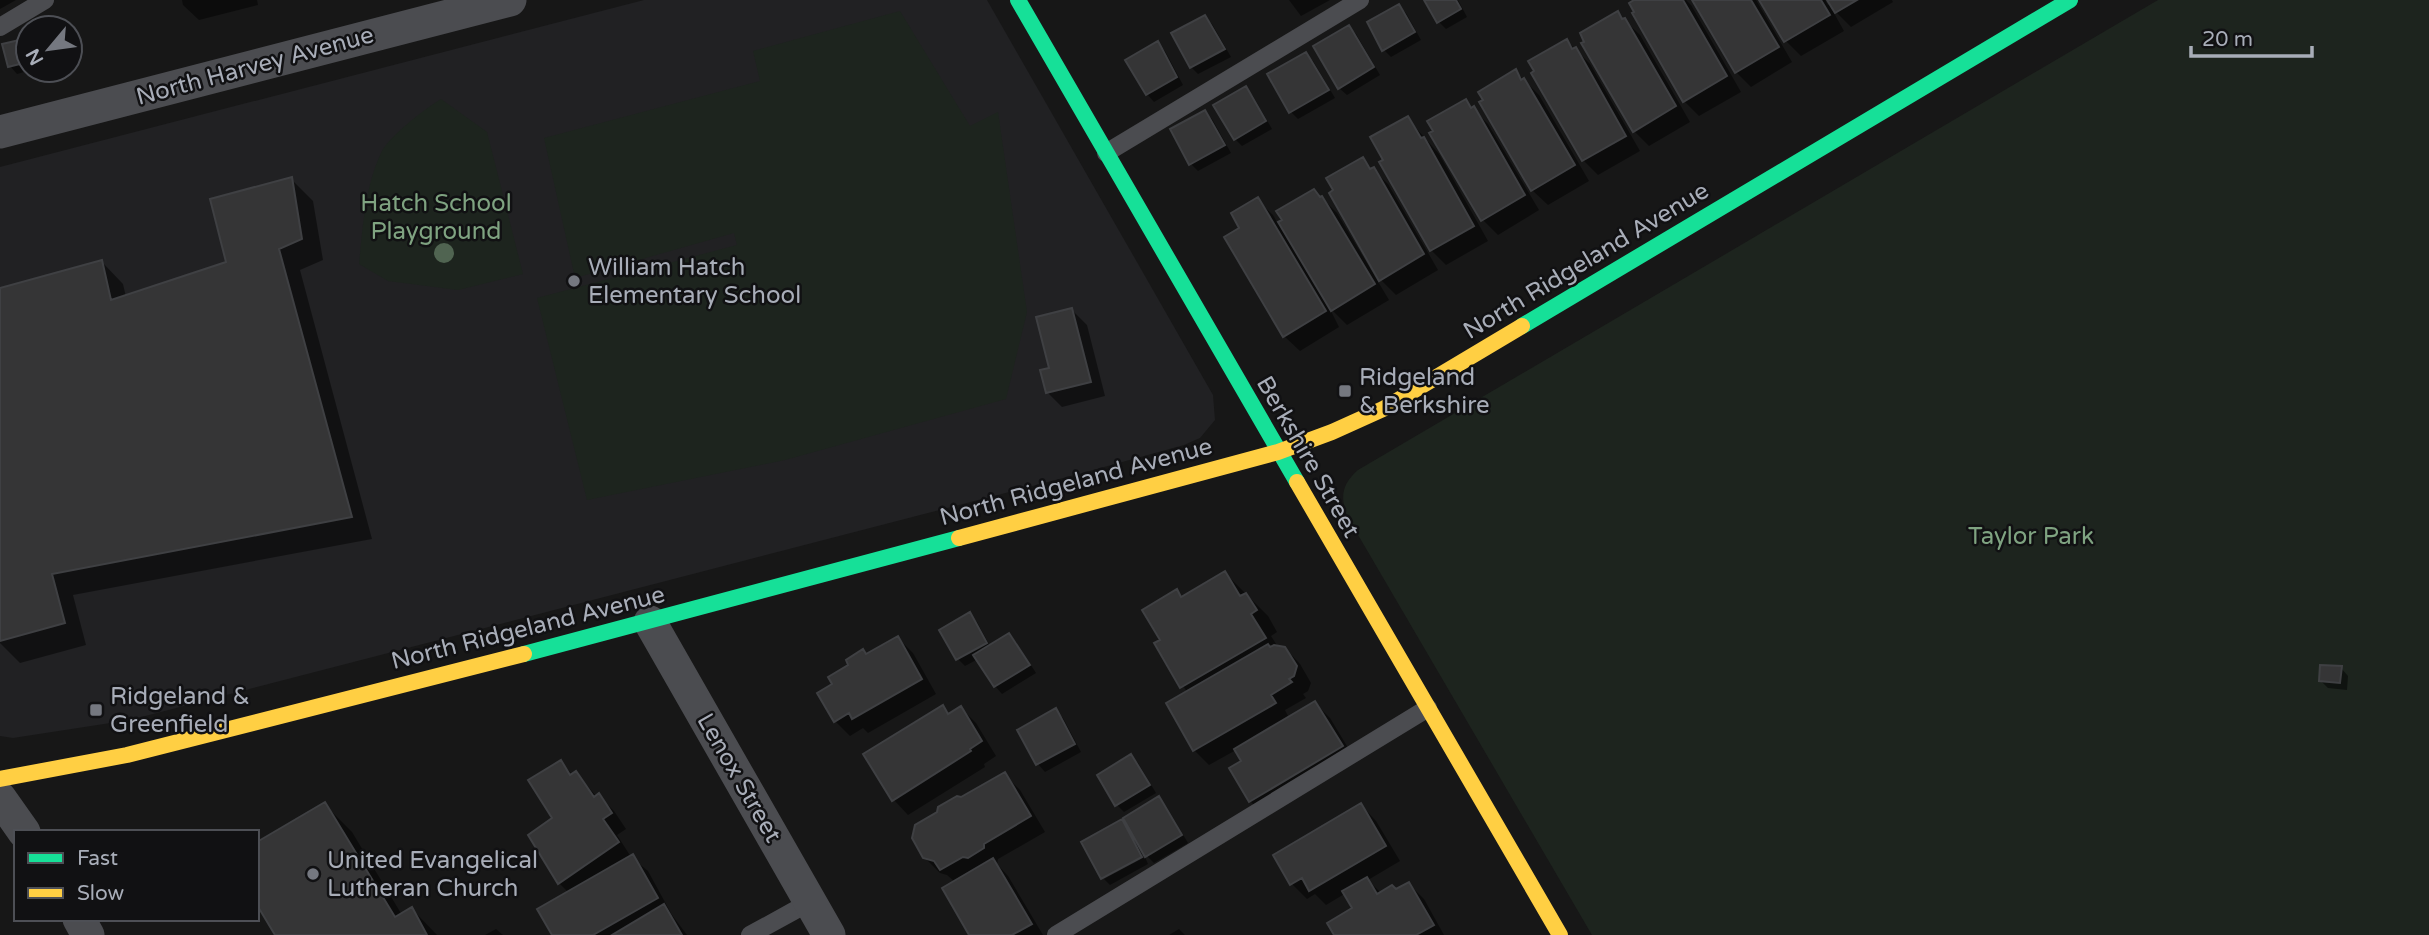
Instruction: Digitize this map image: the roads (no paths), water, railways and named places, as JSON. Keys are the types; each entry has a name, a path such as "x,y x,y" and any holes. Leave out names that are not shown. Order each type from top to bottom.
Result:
{"street":[{"name":"North Harvey Avenue","path":"0,132 510,0"},
{"name":"Berkshire Street","path":"1018,0 1560,935"},
{"name":"North Ridgeland Avenue","path":"0,779 127,755 650,622 1278,452 1332,432 1383,409 2070,0"},
{"name":"Lenox Street","path":"650,622 829,935"},
{"path":"0,798 23,830"}],"lane":[{"path":"0,27 46,0"},
{"path":"1106,153 1360,0"},
{"path":"1056,935 1428,708"},
{"path":"750,935 810,902"}],"place":[{"name":"William Hatch Elementary School","path":"574,281"},
{"name":"Ridgeland & Berkshire","path":"1345,391"},
{"name":"Ridgeland & Greenfield","path":"96,710"},
{"name":"United Evangelical Lutheran Church","path":"313,874"}],"park label":[{"name":"Hatch School Playground","path":"436,217"},
{"name":"Taylor Park","path":"2031,536"}]}
